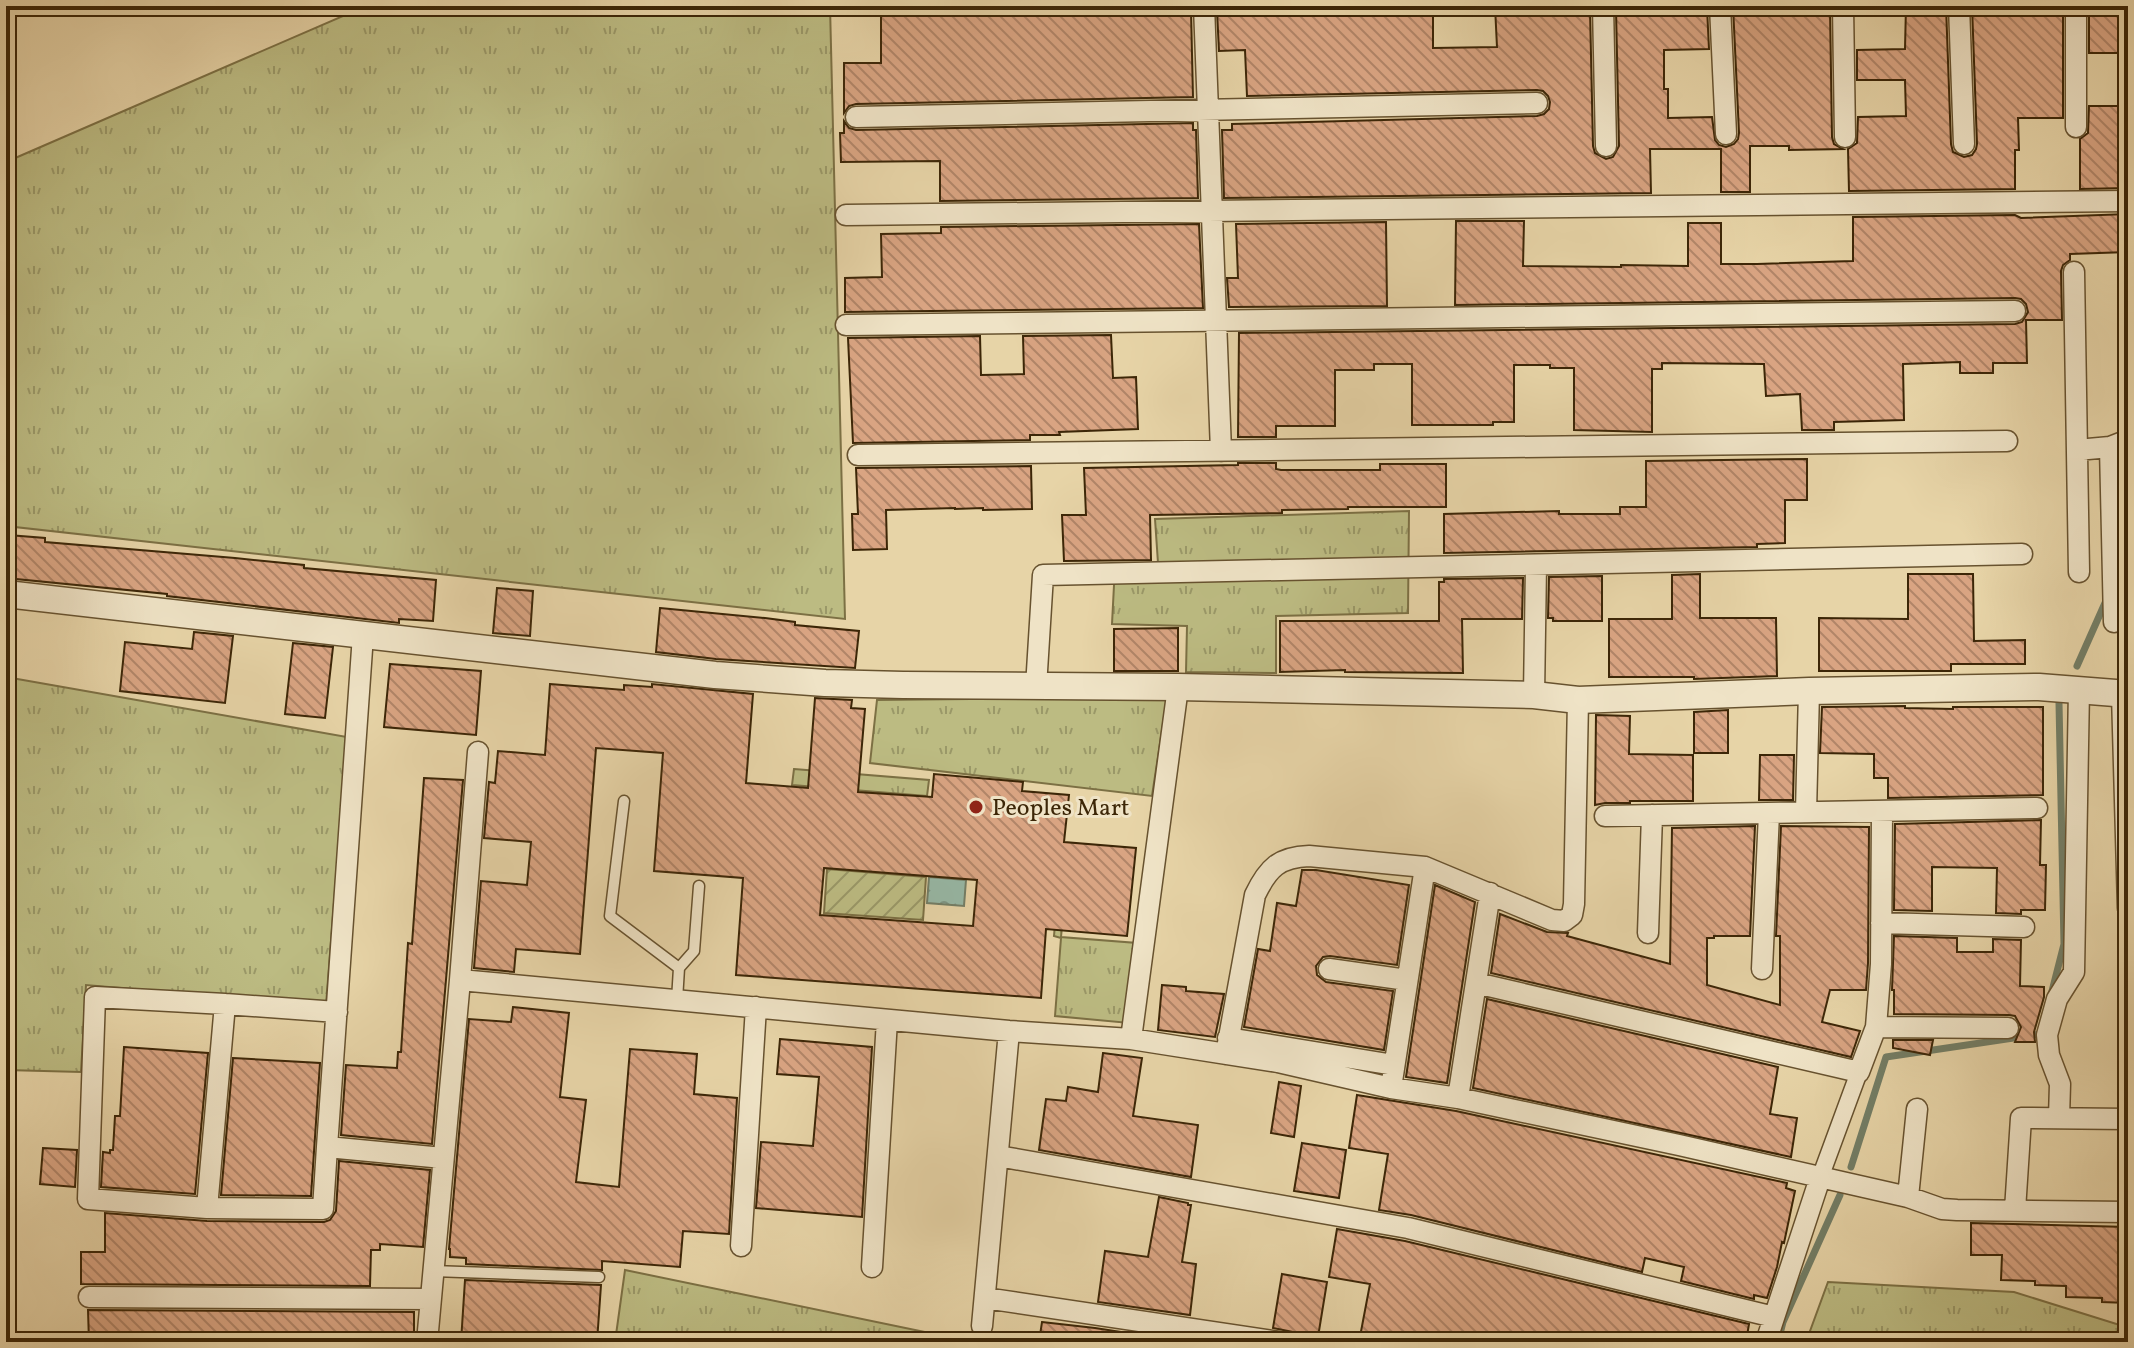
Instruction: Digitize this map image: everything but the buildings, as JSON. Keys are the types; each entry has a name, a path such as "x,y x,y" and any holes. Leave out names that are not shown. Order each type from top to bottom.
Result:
{"street":[{"path":"1204,6 1221,451"},
{"path":"1603,6 1606,146"},
{"path":"1720,6 1726,134"},
{"path":"1843,6 1845,137"},
{"path":"1959,6 1964,144"},
{"path":"2076,6 2076,127"},
{"path":"856,117 1537,103"},
{"path":"846,215 2128,201"},
{"path":"2074,272 2079,572"},
{"path":"846,325 2015,311"},
{"path":"858,455 2007,441"},
{"path":"2077,450 2119,444 2114,622"},
{"path":"1036,687 1043,575 2022,554"},
{"path":"1534,695 1536,565"},
{"path":"6,594 715,675 825,683 1534,695 1578,700 1809,691 2039,687 2125,694 2128,908"},
{"path":"337,1012 95,997 88,1199 207,1208 323,1209 327,1147 337,1012 363,635"},
{"path":"1131,1039 1178,687"},
{"path":"2059,1118 2060,1084 2049,1055 2047,1035 2057,999 2074,972 2079,689"},
{"path":"1806,812 1809,691"},
{"path":"1227,1046 1255,895 1264,876 1277,864 1292,857 1425,867 1552,920 1564,921 1572,915 1578,700"},
{"path":"427,1342 478,752"},
{"path":"1605,816 2037,808"},
{"path":"1766,1342 1820,1178 1876,1027 1881,964 1882,811"},
{"path":"1762,969 1769,813"},
{"path":"1648,933 1652,815"},
{"path":"1391,1088 1425,867"},
{"path":"1458,1098 1490,893"},
{"path":"1881,923 2024,927"},
{"path":"1329,969 1407,980"},
{"path":"460,980 1009,1031 1227,1046 1394,1065"},
{"path":"1476,983 1859,1072"},
{"path":"207,1208 225,1004"},
{"path":"741,1246 756,1007"},
{"path":"872,1267 887,1020"},
{"path":"1876,1027 2008,1028"},
{"path":"982,1326 1009,1031"},
{"path":"1227,1046 1278,1062 1391,1088 1458,1098 1679,1145 1908,1197 1942,1209 2128,1212"},
{"path":"1908,1197 1917,1109"},
{"path":"2015,1210 2021,1118 2128,1119"},
{"path":"327,1147 443,1158"},
{"path":"998,1156 1408,1228 1774,1317"},
{"path":"89,1297 430,1299"},
{"path":"985,1298 1280,1342"}],"lane":[{"path":"624,801 610,916 679,968"},
{"path":"677,1000 679,968 694,951 699,886"},
{"path":"433,1271 599,1277"}],"green space":[{"path":"366,6 830,6 845,619 6,526 6,162"},
{"path":"1409,511 1408,613 1276,616 1276,673 1186,672 1187,626 1112,624 1115,566 1158,563 1155,519"},
{"path":"6,677 347,737 326,1005 86,985 81,1072 6,1070"},
{"path":"1167,697 1152,796 870,763 877,700"},
{"path":"794,769 929,780 927,796 792,785"},
{"path":"1062,843 1070,844 1061,937 1137,943 1129,1023 1055,1016 1061,938 1054,936"},
{"path":"827,869 926,877 923,920 824,913"},
{"path":"625,1270 973,1342 615,1342"},
{"path":"1828,1282 2014,1292 2123,1326 2125,1342 1806,1342"}],"water":[{"path":"929,877 966,880 964,906 927,903"}],"waterway":[{"path":"2077,666 2105,603"},
{"path":"2051,995 2064,944 2059,703"},
{"path":"1851,1167 1886,1057 2041,1034 2042,1030"},
{"path":"1778,1342 1783,1322 1840,1195"}],"place":[{"name":"Peoples Mart","path":"976,807"}]}
